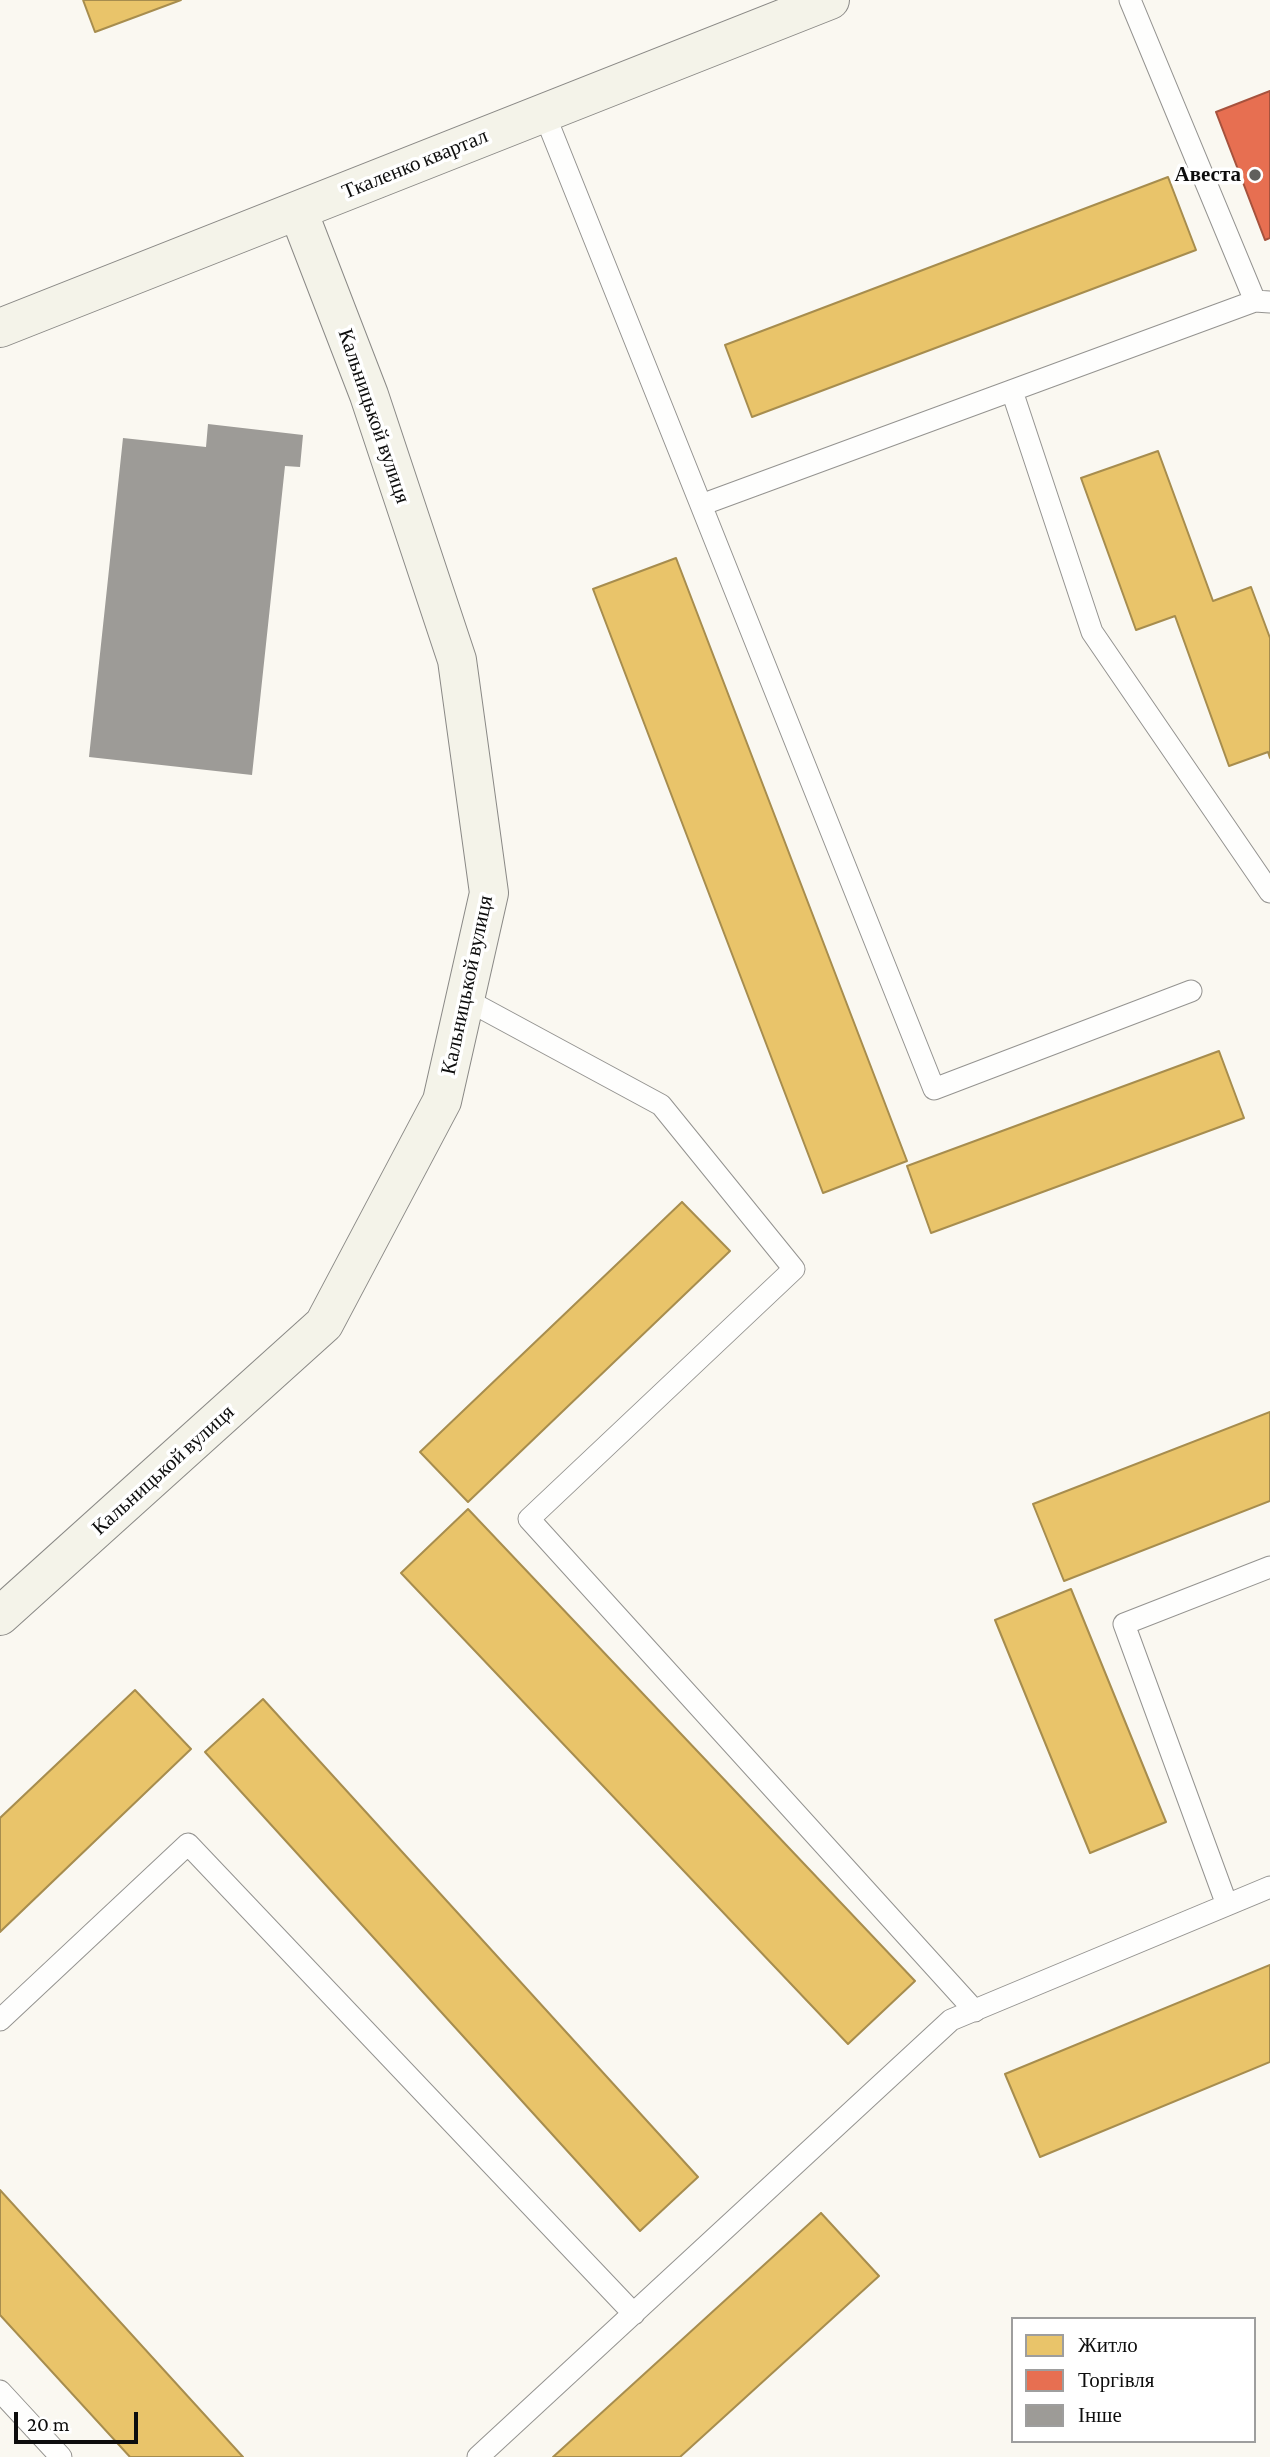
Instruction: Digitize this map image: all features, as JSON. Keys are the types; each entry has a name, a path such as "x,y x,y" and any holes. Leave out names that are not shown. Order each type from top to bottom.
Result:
{"street":[{"name":"Ткаленко квартал","path":"0,328 830,0"},
{"name":"Кальницькой вулиця","path":"0,1616 324,1324 442,1101 489,893 457,660 369,395 298,211"}],"lane":[{"path":"701,505 1263,302 1130,0"},
{"path":"544,113 934,1089 1191,991"},
{"path":"1012,391 1092,632 1270,892"},
{"path":"465,999 662,1105 794,1269 529,1519 975,2011"},
{"path":"1227,1905 1124,1624 1270,1567"},
{"path":"0,2020 188,1844 634,2314"},
{"path":"478,2457 951,2020 1270,1887"},
{"path":"0,2391 61,2457"}],"building: Житло":[{"path":"83,0 181,0 95,32"},
{"path":"1168,177 1196,250 752,417 725,345"},
{"path":"1158,451 1213,601 1251,587 1270,638 1270,758 1268,752 1229,766 1175,616 1136,630 1081,478"},
{"path":"676,558 907,1161 823,1193 593,589"},
{"path":"1219,1051 1244,1118 931,1233 907,1166"},
{"path":"682,1202 730,1251 468,1502 420,1452"},
{"path":"1270,1412 1270,1501 1064,1581 1033,1504"},
{"path":"468,1509 915,1981 848,2044 401,1573"},
{"path":"1071,1589 1166,1822 1090,1853 995,1620"},
{"path":"135,1690 191,1749 0,1932 0,1818"},
{"path":"263,1699 698,2177 640,2231 205,1752"},
{"path":"1270,1965 1270,2062 1040,2157 1005,2074"},
{"path":"0,2190 243,2457 130,2457 0,2315"},
{"path":"821,2213 879,2276 680,2457 553,2457"}],"building: Торгівля":[{"name":"Авеста","path":"1270,91 1270,238 1265,240 1216,112"}],"building: Інше":[{"path":"208,424 303,435 300,467 285,466 252,775 89,757 123,438 206,447"}],"place":[{"name":"Авеста","path":"1255,175"}]}
